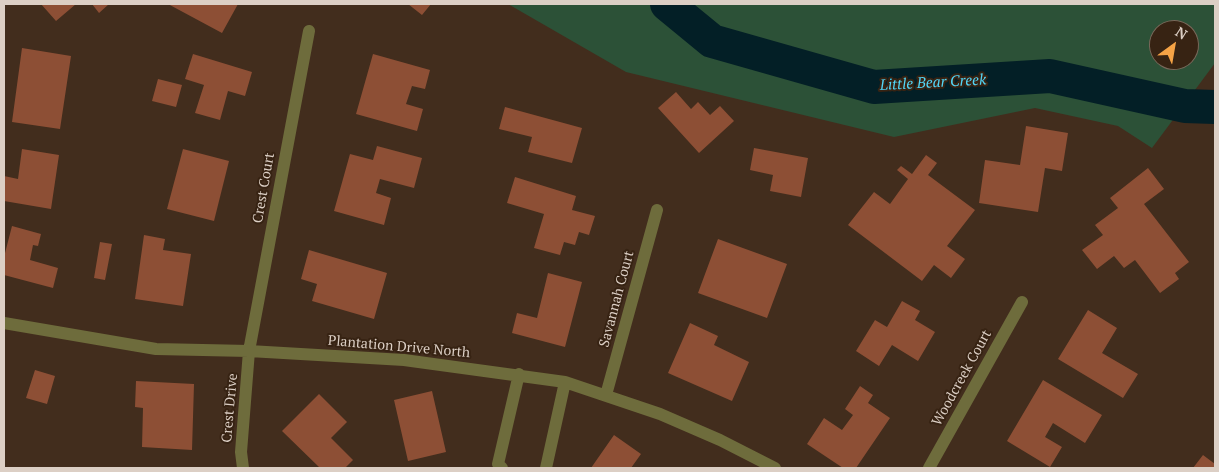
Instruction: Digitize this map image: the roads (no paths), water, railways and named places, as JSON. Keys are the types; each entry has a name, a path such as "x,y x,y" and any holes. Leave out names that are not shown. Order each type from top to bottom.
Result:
{"street":[{"name":"Crest Court","path":"250,350 309,31"},
{"name":"Savannah Court","path":"606,395 657,210"},
{"name":"Woodcreek Court","path":"929,468 1022,302"},
{"name":"Plantation Drive North","path":"4,323 156,349 250,350 404,360 520,374 565,382 660,414 712,436 775,468"},
{"name":"Crest Drive","path":"243,468 241,452 250,350"},
{"path":"502,468 498,464 520,374"},
{"path":"546,468 565,382"}],"waterway":[{"name":"Little Bear Creek","path":"667,4 712,41 874,87 1050,76 1185,106 1215,107"}]}
